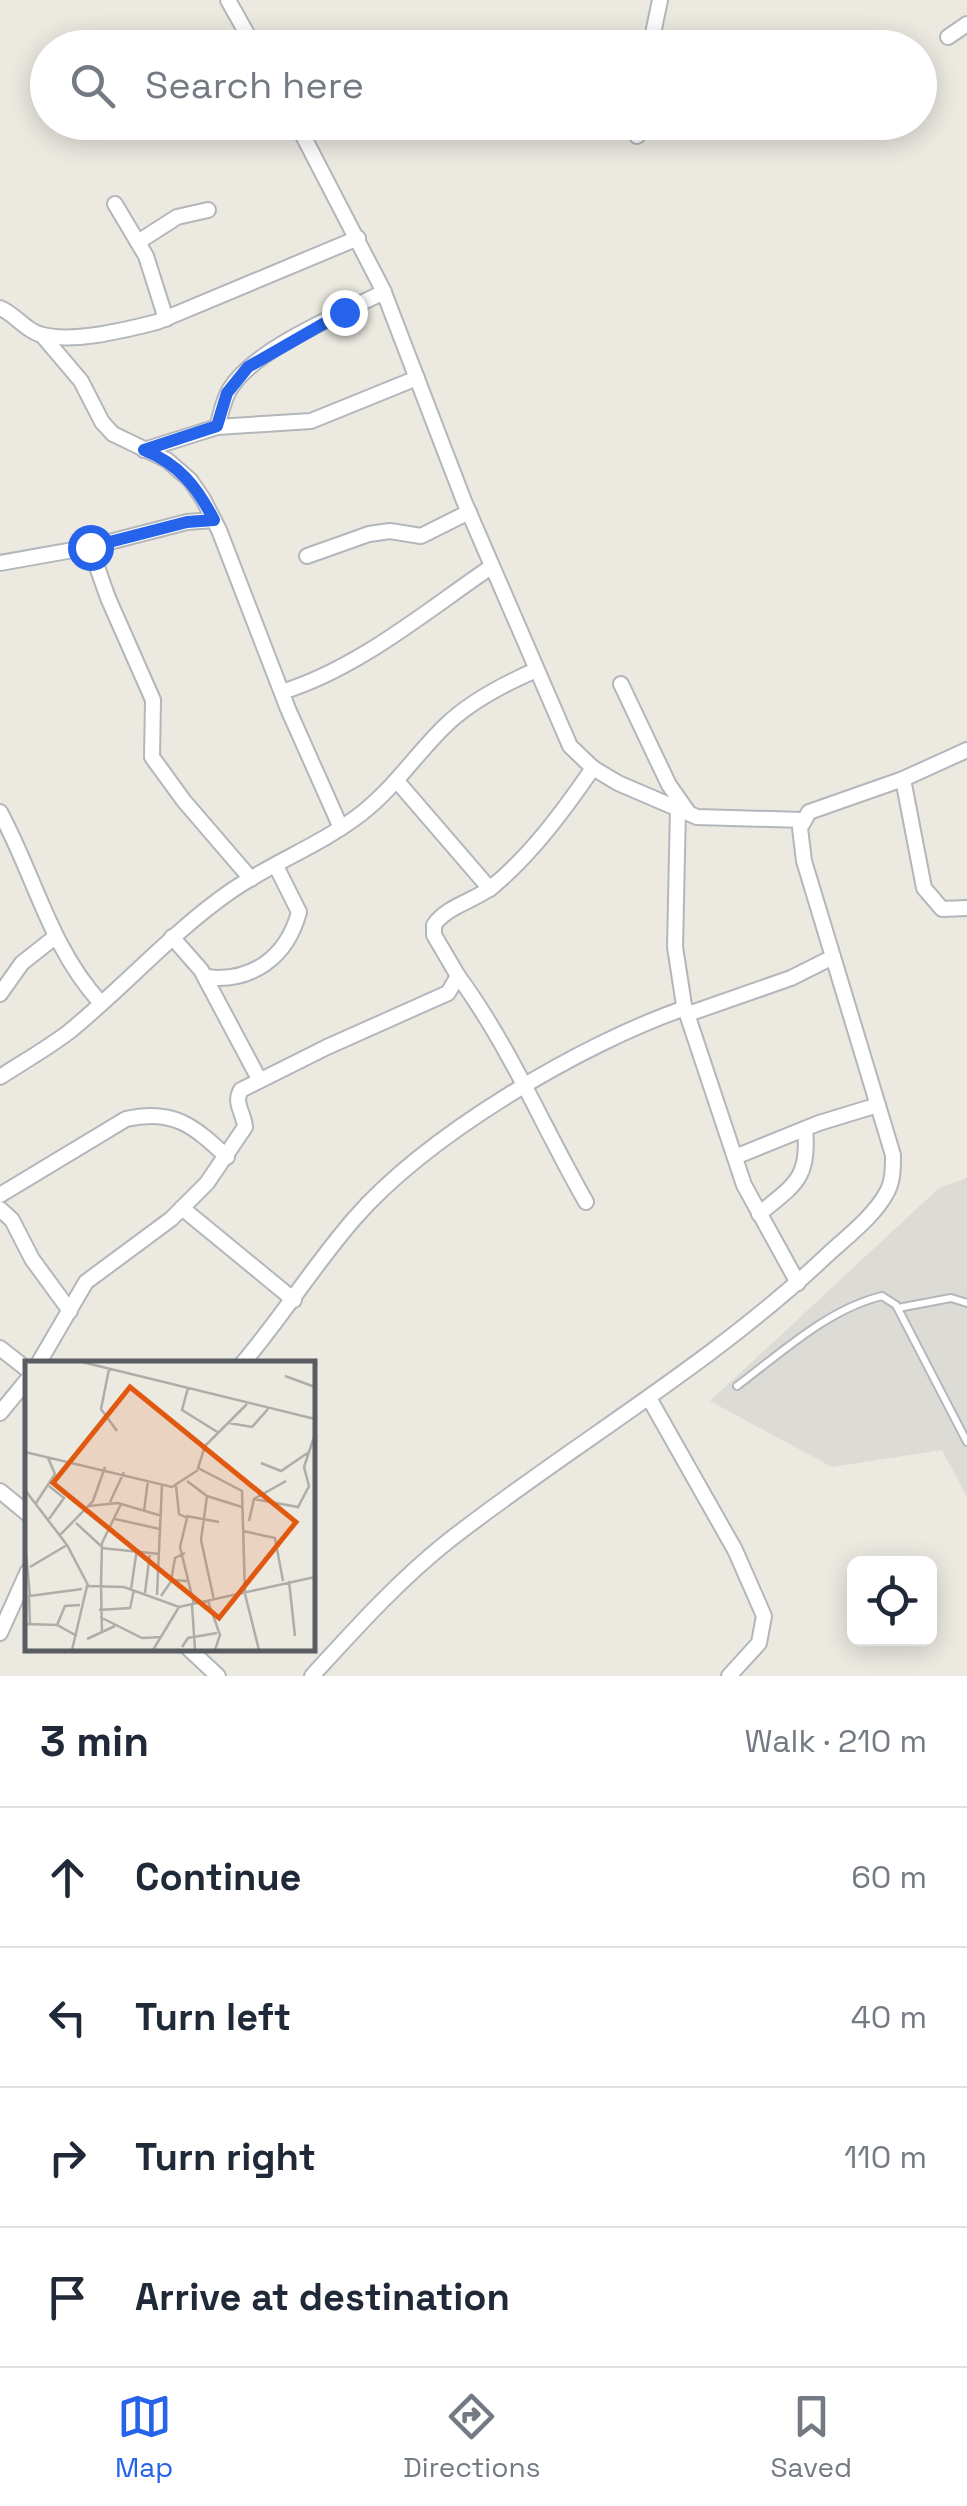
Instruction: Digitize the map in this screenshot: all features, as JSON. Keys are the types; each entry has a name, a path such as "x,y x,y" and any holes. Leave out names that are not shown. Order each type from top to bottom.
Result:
{"street":[{"path":"228,0 245,30"},
{"path":"654,30 660,0"},
{"path":"948,38 967,24"},
{"path":"306,140 384,292 469,512 570,746 593,768 618,783 697,817 802,820"},
{"path":"115,204 138,242 166,318"},
{"path":"138,242 176,217 208,210"},
{"path":"42,335 94,335 166,318 358,238"},
{"path":"217,426 227,393 248,367 294,338 384,292"},
{"path":"0,308 42,335 80,381 112,434 168,460 190,480 214,520 340,828"},
{"path":"144,450 217,426 311,421 416,378"},
{"path":"307,556 370,534 422,536 469,512"},
{"path":"0,563 90,547 187,522 214,520"},
{"path":"90,547 153,700 152,757 194,814 251,880"},
{"path":"282,692 340,666 492,567"},
{"path":"0,1077 69,1031 172,937 251,880 340,828 397,781 464,710 507,682 536,670"},
{"path":"622,684 683,811 675,946 686,1011 735,1157 759,1214 798,1283"},
{"path":"312,1676 372,1609 444,1545 572,1449 649,1398 798,1283 886,1194 893,1155 799,843 802,820 809,812 903,779 967,750"},
{"path":"586,1202 484,1011 434,935 434,925 446,912 490,888 564,810 593,768"},
{"path":"903,779 924,888 942,909 967,908"},
{"path":"397,781 490,888"},
{"path":"0,812 70,967 100,1002"},
{"path":"0,852 14,841"},
{"path":"205,977 241,978 260,968 294,932 299,912 276,866"},
{"path":"0,994 22,963 55,936"},
{"path":"172,937 205,977 259,1079"},
{"path":"244,1361 353,1220 386,1186 476,1117 648,1021 791,978 833,957"},
{"path":"40,1361 86,1282 182,1208 227,1157 246,1127 238,1096 259,1079 448,993 458,976"},
{"path":"735,1157 878,1105"},
{"path":"0,1195 126,1119 149,1113 174,1118 199,1131 227,1157"},
{"path":"759,1214 798,1182 807,1150 805,1129"},
{"path":"182,1208 294,1300"},
{"path":"0,1209 12,1220 32,1259 70,1311"},
{"path":"0,1348 25,1368"},
{"path":"0,1414 25,1382"},
{"path":"649,1398 735,1550 764,1616 758,1643 730,1676"},
{"path":"0,1491 25,1512"},
{"path":"0,1633 25,1578"},
{"path":"191,1651 218,1676"}],"lane":[{"path":"737,1386 830,1318 882,1296 898,1308 967,1442"},
{"path":"898,1308 952,1298 967,1302"}],"shaded area":[{"path":"967,1178 967,1497 942,1450 832,1467 710,1401 939,1188"}],"route":[{"path":"90,547 187,522 214,520 190,480 168,460 144,450 217,426 227,393 248,367 344,312"}]}
